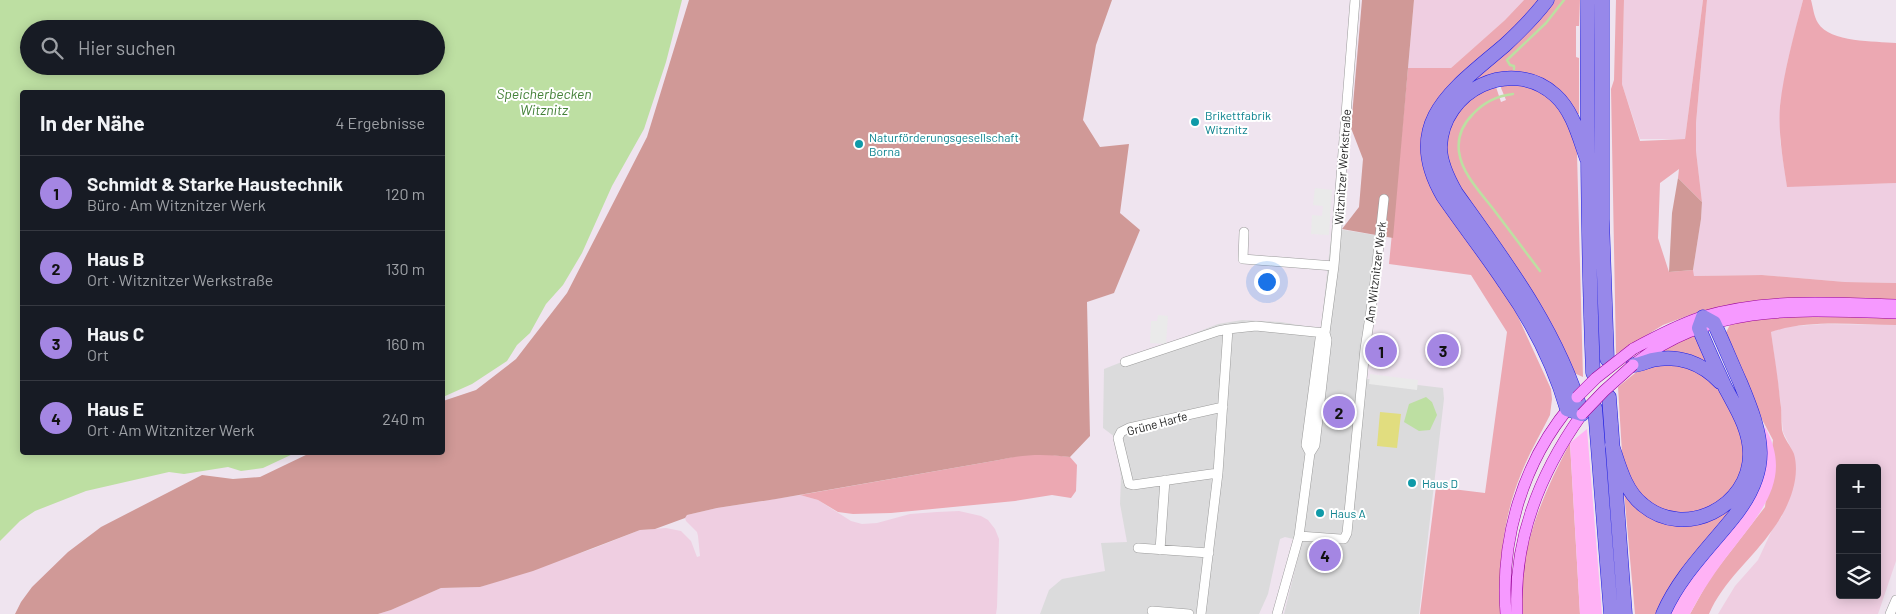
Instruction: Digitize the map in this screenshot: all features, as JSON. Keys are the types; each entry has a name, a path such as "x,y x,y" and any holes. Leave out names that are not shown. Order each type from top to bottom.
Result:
{"highway":[{"path":"1547,0 1523,28 1461,80 1444,99 1431,126 1428,142 1429,160 1436,184 1443,196 1505,282 1533,328 1560,387 1573,398"},
{"path":"1588,0 1587,159 1593,373"},
{"path":"1602,0 1602,219 1607,359"},
{"path":"1582,414 1573,398 1538,312 1452,186 1442,161 1440,147 1443,130 1450,114 1460,100 1474,88 1492,80 1509,79 1528,81 1542,86 1555,95 1566,108 1576,125 1587,159"},
{"path":"1612,446 1627,485 1633,495 1652,512 1673,519 1691,520 1708,516 1732,500 1744,483 1749,466 1748,434 1726,388 1705,322"},
{"path":"1664,614 1679,584 1699,556 1732,519 1747,498 1758,475 1761,458 1759,435 1753,412 1705,322"},
{"path":"1633,365 1666,358 1686,360 1710,371 1726,388"},
{"path":"1609,397 1625,614"},
{"path":"1595,408 1611,614"}],"main road":[{"path":"1506,614 1506,560 1513,520 1520,498 1535,460 1573,398 1596,378 1633,349 1657,335 1705,322 1751,306 1781,303 1896,305"},
{"path":"1517,614 1516,589 1519,563 1534,502 1551,463 1582,414 1633,365 1661,346 1705,322 1780,311 1896,314"}],"street":[{"name":"Witznitzer Werkstraße","path":"1277,614 1298,536 1310,453 1315,445 1327,340 1325,333 1334,266 1355,0"},
{"name":"Am Witznitzer Werk","path":"1298,536 1344,539 1346,533 1365,349 1374,290 1384,199"},
{"path":"1244,232 1243,259 1334,266"},
{"path":"1125,362 1218,330 1256,326 1325,333"},
{"path":"1201,614 1218,473 1228,329"},
{"name":"Grüne Harfe","path":"1218,473 1133,485 1128,484 1118,438 1121,432 1129,428 1223,407"},
{"path":"1160,550 1165,480"},
{"path":"1138,548 1209,553"},
{"path":"1890,614 1896,600"},
{"path":"1152,610 1189,614"}],"shaded area":[{"path":"689,0 1112,0 1096,45 1083,120 1100,147 1129,144 1120,213 1140,230 1114,293 1087,302 1090,436 1070,457 1043,455 1017,457 717,508 687,515 685,518 655,529 640,530 533,571 480,587 441,588 378,614 15,614 32,587 68,552 101,527 202,475 233,479 260,477 306,455 445,455 445,400 476,390 516,359 567,293 647,137"},
{"path":"1362,0 1414,0 1393,238 1342,229 1359,207 1363,159 1351,128"},
{"path":"1414,0 1524,0 1505,20 1451,68 1408,68"},
{"path":"1524,0 1541,0 1427,122 1495,279 1514,308 1551,389 1550,415 1524,466 1510,507 1501,560 1500,614 1420,614 1436,487 1485,493 1507,332 1471,275 1389,264 1408,68 1451,68 1505,20"},
{"path":"1551,0 1580,0 1579,26 1576,26 1576,57 1579,58 1579,114 1574,115 1555,92 1532,79 1507,75 1483,80 1462,92 1447,111 1438,136 1439,166 1446,184 1456,202 1535,316 1517,295 1452,203 1438,176 1432,154 1434,133 1440,115 1451,99 1465,83 1524,32"},
{"path":"1616,0 1624,0 1622,84 1640,141 1685,139 1703,0 1707,0 1696,123 1696,151 1702,202 1678,178 1679,169 1660,183 1658,238 1669,272 1693,270 1694,276 1762,275 1845,282 1896,283 1896,302 1732,306 1695,313 1663,325 1616,354 1611,89 1614,80"},
{"path":"1624,0 1703,0 1685,139 1640,139 1622,84"},
{"path":"1707,0 1803,0 1787,64 1780,107 1780,140 1787,186 1896,183 1896,283 1845,282 1762,275 1693,276 1702,202 1696,151 1696,123"},
{"path":"1803,0 1811,0 1818,23 1824,30 1832,34 1854,40 1896,43 1896,183 1787,187 1780,136 1780,106 1787,66"},
{"path":"1502,83 1534,87 1558,103 1575,136 1583,377 1574,373 1451,176 1445,148 1449,126 1469,96 1496,87 1501,102 1506,100 1501,88"},
{"path":"1678,178 1702,202 1701,219 1693,270 1669,272 1672,213"},
{"path":"1315,188 1332,190 1329,235 1311,234 1312,215 1322,216 1323,206 1313,205"},
{"path":"1332,228 1375,235 1371,292 1359,378 1443,388 1444,399 1419,614 1284,614 1302,541 1285,537 1280,539 1268,594 1259,614 1040,614 1049,590 1062,579 1105,571 1101,543 1127,542 1120,504 1121,477 1115,437 1103,428 1104,369 1218,324 1242,320 1281,322 1321,329"},
{"path":"1158,315 1168,316 1166,344 1150,343 1151,321 1157,321"},
{"path":"1896,316 1896,325 1817,324 1801,325 1771,332 1781,404 1782,430 1794,454 1796,464 1792,493 1784,512 1765,540 1730,580 1709,614 1690,614 1710,578 1765,507 1773,440 1750,397 1725,334 1730,325 1757,317"},
{"path":"1824,324 1896,325 1896,561 1878,614 1718,614 1735,586 1758,560 1772,530 1782,516 1793,452 1783,432 1771,332 1783,327"},
{"path":"1695,333 1713,369 1651,356"},
{"path":"1651,364 1687,365 1720,386 1743,432 1745,462 1730,496 1698,515 1662,512 1631,486 1622,453 1618,387 1640,369"},
{"path":"1370,374 1418,380 1417,390 1369,384"},
{"path":"1380,412 1401,414 1397,448 1377,446"},
{"path":"1570,443 1580,614 1523,614 1522,591 1524,569 1534,525 1550,483"},
{"path":"1044,454 1070,457 1077,465 1076,491 1071,498 1052,495 1015,501 891,513 853,514 838,512 818,500 800,495 1021,455"},
{"path":"1624,492 1670,522 1741,496 1658,614 1635,614"},
{"path":"800,495 818,500 851,521 862,524 877,523 910,514 959,511 981,516 988,520 995,529 999,539 996,614 378,614 441,588 480,587 592,549 640,530 666,528 681,531 691,541 697,557 700,556 698,536 697,532 686,521 687,515 717,508"}],"sand":[{"path":"1765,427 1773,445 1776,462 1775,478 1763,507 1754,522 1715,573 1690,614 1670,614 1682,590 1744,514 1756,495 1762,479 1763,431"},
{"path":"1587,429 1602,614 1580,614 1570,443"}],"water":[{"name":"Speicherbecken Witznitz","path":"0,0 682,0 666,62 644,129 612,186 582,253 563,285 546,304 530,333 517,345 507,361 472,384 445,396 445,90 20,90 20,455 291,455 263,468 241,471 228,467 184,474 169,472 86,491 35,511 20,521 0,541"},
{"path":"1426,397 1432,402 1437,415 1430,430 1419,431 1404,422 1409,404"}],"waterway":[{"path":"1514,69 1514,66 1510,65 1507,60 1546,23 1564,0"},
{"path":"1513,94 1491,100 1473,114 1466,122 1462,131 1459,141 1459,152 1468,176 1540,271"}],"place":[{"name":"Brikettfabrik Witznitz","path":"1195,122"},
{"name":"Naturförderungsgesellschaft Borna","path":"859,144"},
{"name":"Haus C","path":"1443,350"},
{"name":"Schmidt & Starke Haustechnik","path":"1381,351"},
{"name":"Haus B","path":"1339,412"},
{"name":"Haus D","path":"1412,483"},
{"name":"Haus A","path":"1320,513"},
{"name":"Haus E","path":"1325,555"}]}
